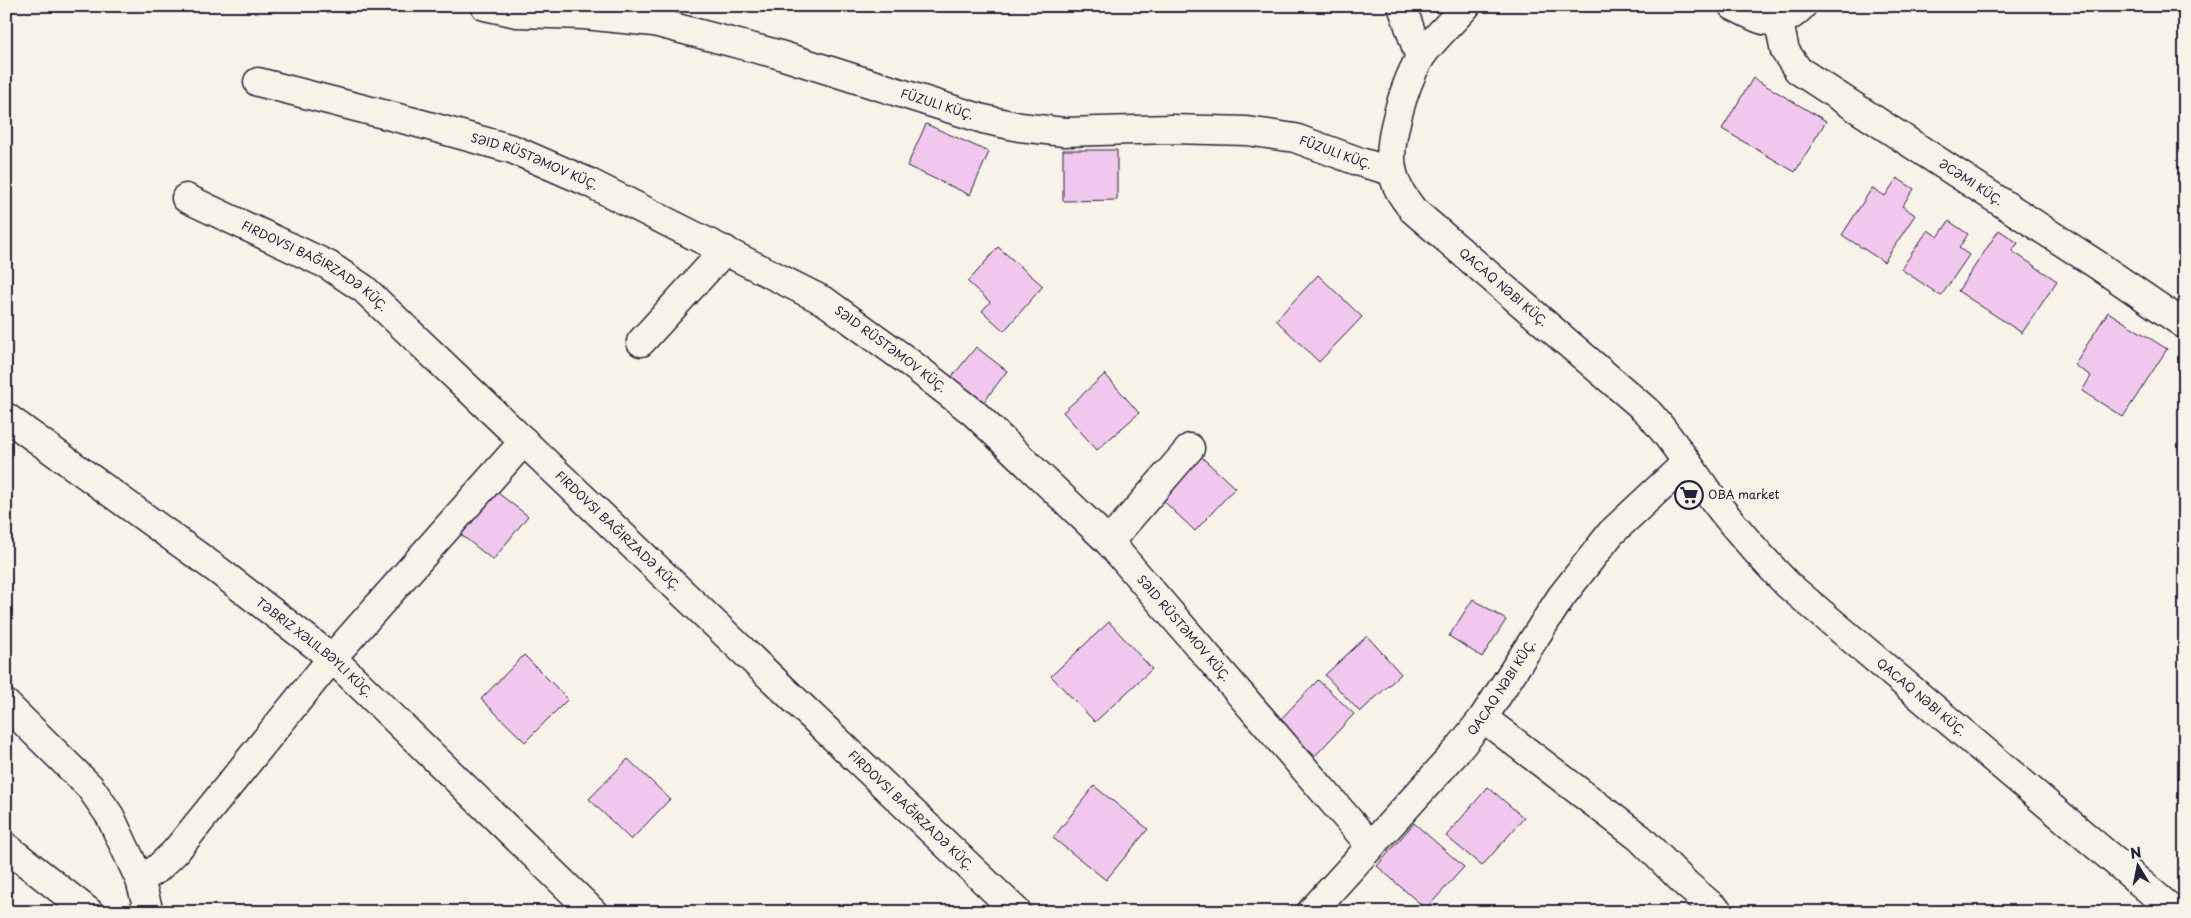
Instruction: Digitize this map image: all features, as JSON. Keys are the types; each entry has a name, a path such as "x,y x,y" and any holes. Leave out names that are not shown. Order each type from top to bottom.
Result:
{"street":[{"name":"FÜZULI KÜÇ.","path":"485,6 517,13 584,15 654,22 777,54 983,119 1020,127 1064,132 1172,129 1247,131 1296,138 1363,163 1392,171"},
{"path":"1402,6 1420,58"},
{"path":"1392,171 1391,144 1398,114 1420,58 1466,6"},
{"path":"1733,6 1758,18 1779,22 1794,14 1802,6"},
{"name":"ƏCƏMI KÜÇ.","path":"1779,22 1785,51 1798,70 2096,264 2185,325"},
{"name":"SƏID RÜSTƏMOV KÜÇ.","path":"258,82 512,149 588,182 826,302 973,412 1109,542 1371,846"},
{"name":"QACAQ NƏBI KÜÇ.","path":"1392,171 1399,190 1413,210 1647,411 1670,438 1734,526 1757,554 1788,585 2175,912"},
{"path":"186,198 328,265 364,289 1017,912"},
{"path":"641,342 725,250"},
{"name":"TƏBRIZ XƏLILBƏYLI KÜÇ.","path":"6,417 219,571 332,658 593,912"},
{"path":"140,880 157,870 175,852 332,658 524,441"},
{"path":"1109,542 1190,448"},
{"name":"QACAQ NƏBI KÜÇ.","path":"1311,912 1457,751 1483,718 1561,597 1611,533 1687,462"},
{"path":"6,704 90,787 110,816 140,880 149,912"},
{"path":"1483,718 1640,838 1687,885 1719,912"},
{"path":"6,848 89,912"}],"building":[{"path":"1753,78 1826,121 1795,172 1722,129"},
{"path":"926,124 989,152 970,195 907,166"},
{"path":"1063,150 1117,150 1117,200 1063,201"},
{"path":"1897,178 1914,189 1902,206 1915,215 1884,262 1842,235 1872,188 1885,196"},
{"path":"1949,221 1968,234 1959,248 1969,255 1941,296 1901,269 1928,230 1938,237"},
{"path":"1999,230 2018,243 2012,251 2057,281 2022,333 1958,291"},
{"path":"998,247 1043,286 1004,331 982,311 990,302 968,282"},
{"path":"1318,275 1362,317 1319,362 1276,320"},
{"path":"2108,312 2167,349 2123,417 2082,391 2091,376 2074,365"},
{"path":"976,347 1007,371 983,403 951,378"},
{"path":"1105,374 1139,413 1097,450 1063,412"},
{"path":"1194,450 1235,488 1195,531 1155,493"},
{"path":"490,487 528,516 493,560 455,530"},
{"path":"1473,599 1506,620 1482,657 1449,636"},
{"path":"1109,622 1152,669 1095,722 1051,676"},
{"path":"1367,636 1401,674 1360,712 1325,675"},
{"path":"524,655 568,699 525,742 481,699"},
{"path":"1318,680 1354,714 1315,756 1278,722"},
{"path":"628,759 670,799 631,840 589,799"},
{"path":"1094,786 1148,829 1106,880 1053,838"},
{"path":"1488,787 1524,818 1482,866 1446,836"},
{"path":"1414,823 1464,867 1426,909 1377,866"}],"place":[{"name":"OBA market","path":"1689,495"}]}
